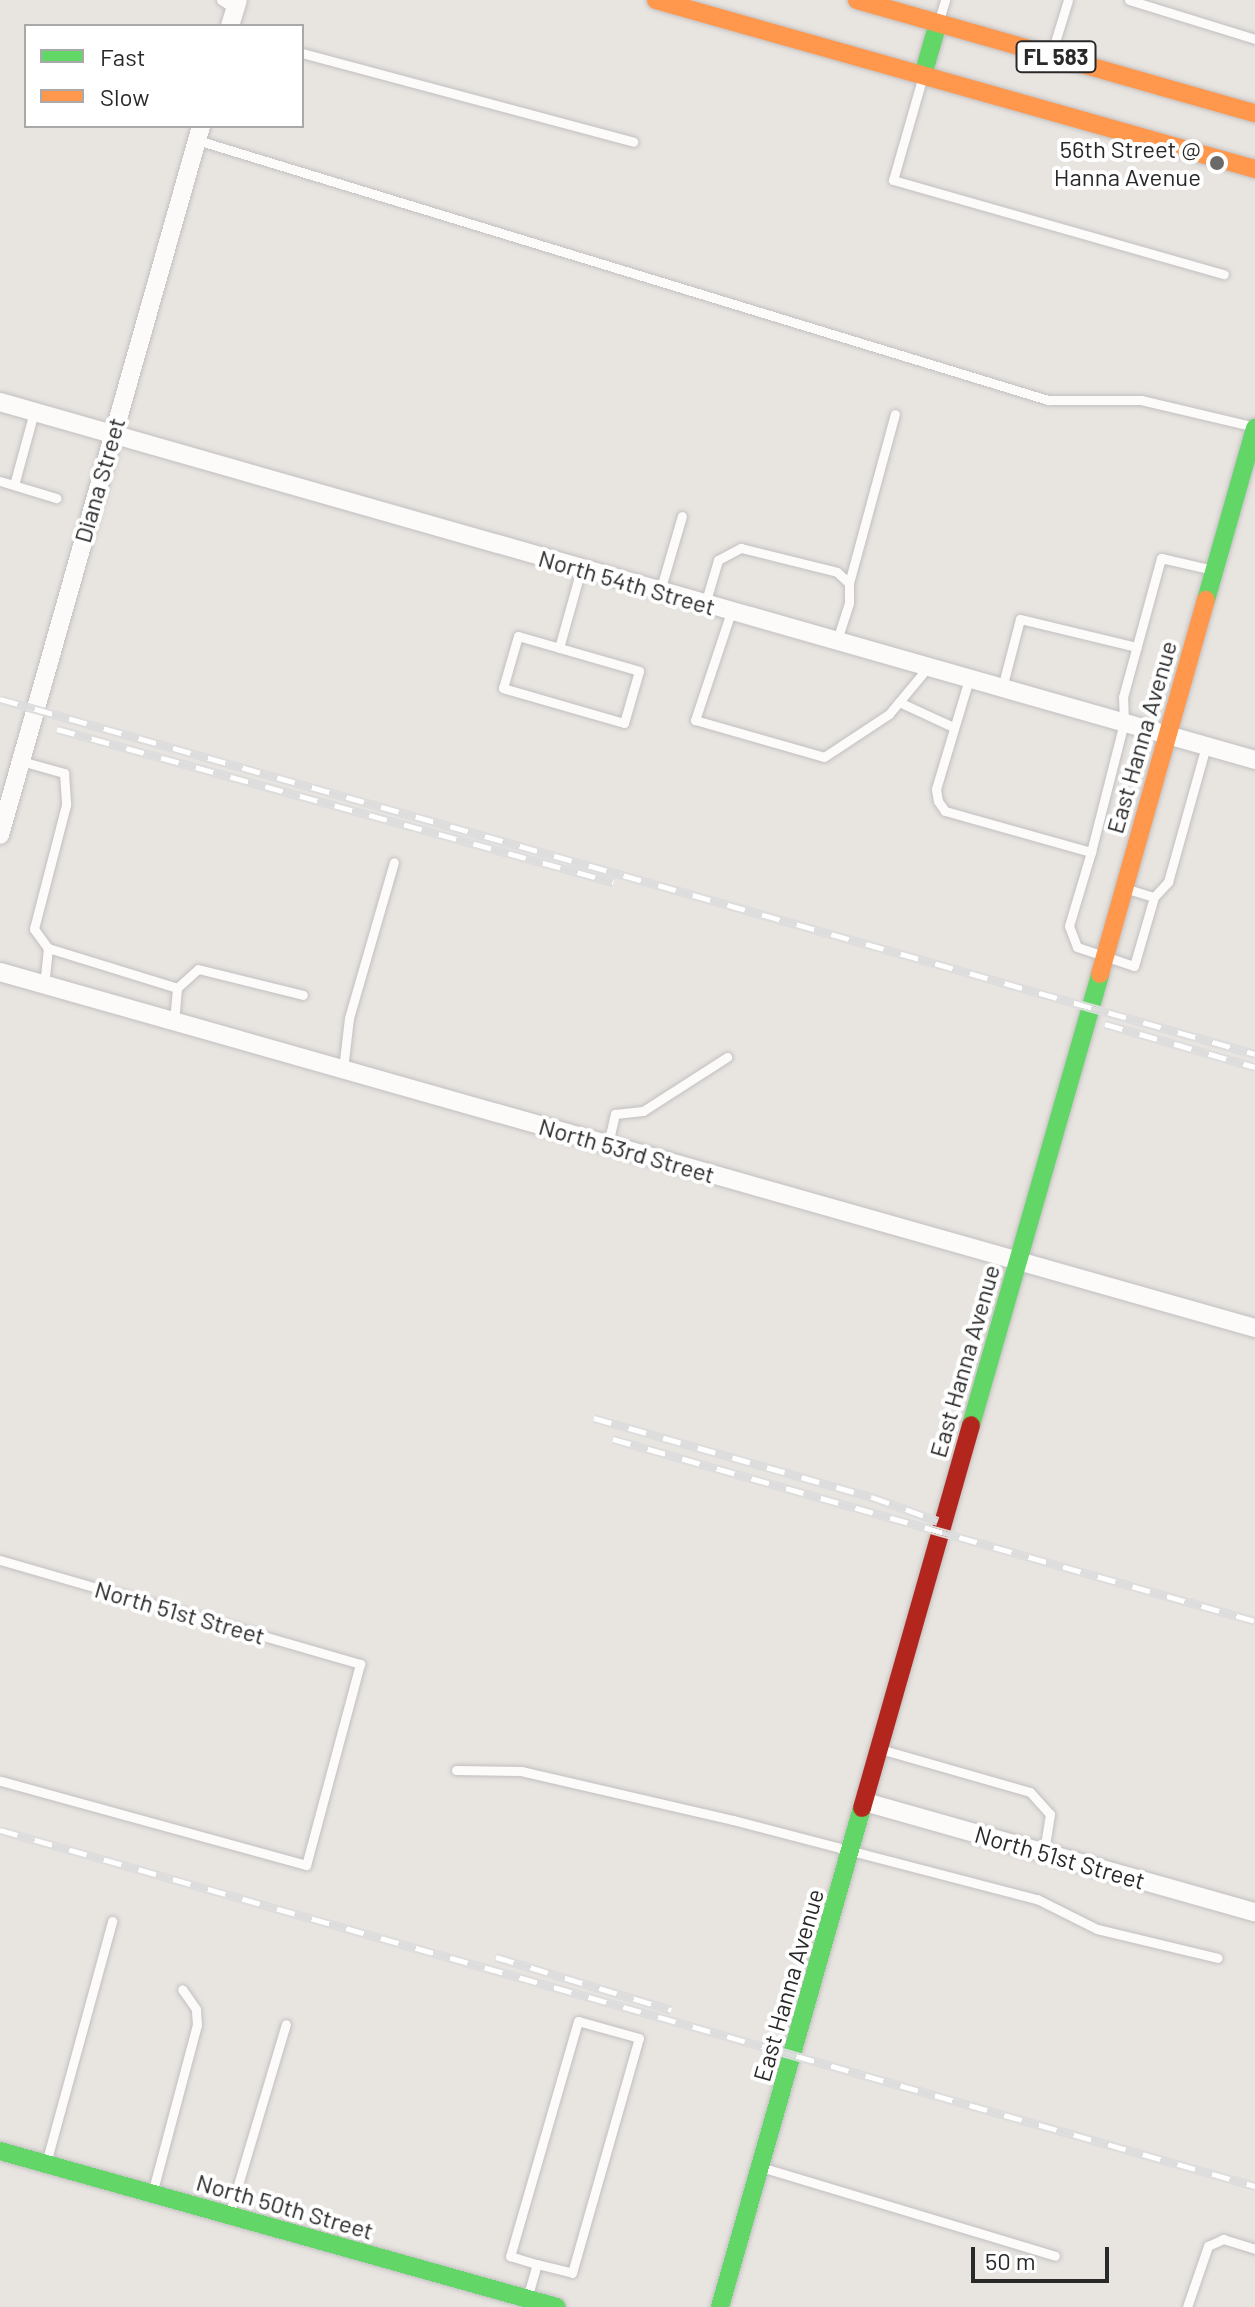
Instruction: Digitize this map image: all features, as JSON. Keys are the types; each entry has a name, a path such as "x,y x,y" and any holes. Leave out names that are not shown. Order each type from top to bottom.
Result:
{"street":[{"name":"FL 583","path":"656,0 1255,169"},
{"name":"FL 583","path":"857,0 1255,113"},
{"path":"923,75 938,23"},
{"name":"Diana Street","path":"0,835 199,133"},
{"name":"North 54th Street","path":"0,402 1255,760"},
{"name":"East Hanna Avenue","path":"720,2307 1255,428"},
{"name":"North 53rd Street","path":"0,972 1255,1328"},
{"name":"North 51st Street","path":"865,1802 1255,1912"},
{"name":"North 50th Street","path":"0,2151 557,2307"}],"lane":[{"path":"938,23 945,0"},
{"path":"1051,55 1068,0"},
{"path":"1129,0 1255,39"},
{"path":"304,54 633,142"},
{"path":"923,75 893,180 1224,274"},
{"path":"199,133 1048,400 1141,400 1255,428"},
{"path":"14,485 34,412"},
{"path":"837,642 849,603 849,583 895,414"},
{"path":"0,481 56,498"},
{"path":"660,591 682,516"},
{"path":"705,604 718,560 741,548 837,572 849,583"},
{"path":"1206,746 1168,882 1154,897 1134,966 1104,959 1070,939 1124,723 1123,697 1161,558 1214,571"},
{"path":"559,648 581,569"},
{"path":"731,612 695,720 824,757 889,714 928,667"},
{"path":"1002,688 1020,619 1137,647"},
{"path":"518,636 559,648 639,671 624,723 503,688 518,636"},
{"path":"969,679 936,789 945,811 1091,852"},
{"path":"899,702 953,727"},
{"path":"21,761 64,773 66,805 34,929 48,948 177,988"},
{"path":"343,1069 349,1018 394,862"},
{"path":"1124,888 1154,897"},
{"path":"44,984 48,948"},
{"path":"174,1021 177,988 198,969 303,995"},
{"path":"608,1144 615,1114 643,1111 727,1057"},
{"name":"North 51st Street","path":"0,1560 360,1664 306,1865 0,1781"},
{"path":"880,1749 1030,1792 1050,1814 1044,1852"},
{"path":"456,1770 521,1771 851,1852 1037,1899 1097,1929 1218,1958"},
{"path":"46,2163 112,1921"},
{"path":"152,2194 197,2025 196,2009 182,1989"},
{"path":"578,2021 639,2038 572,2273 537,2264 510,2256 578,2021"},
{"path":"229,2215 286,2024"},
{"path":"761,2167 1055,2256"},
{"path":"1187,2307 1208,2246 1223,2239 1255,2249"},
{"path":"527,2299 537,2264"}],"railway":[{"path":"0,699 1255,1054"},
{"path":"57,729 613,882"},
{"path":"1105,1024 1255,1067"},
{"path":"594,1418 872,1497 938,1521"},
{"path":"613,1439 1255,1621"},
{"path":"0,1830 1255,2186"},
{"path":"496,1957 671,2010"}],"traffic: fast":[{"path":"923,75 938,23"},
{"path":"1206,600 1255,428"},
{"path":"971,1425 1100,974"},
{"path":"720,2307 862,1808"},
{"path":"0,2151 557,2307"}],"traffic: slow":[{"path":"656,0 1255,169"},
{"path":"857,0 1255,113"},
{"path":"1100,974 1206,600"}],"traffic: jam":[{"path":"862,1808 971,1425"}],"place":[{"name":"56th Street @ Hanna Avenue","path":"1217,163"}]}
